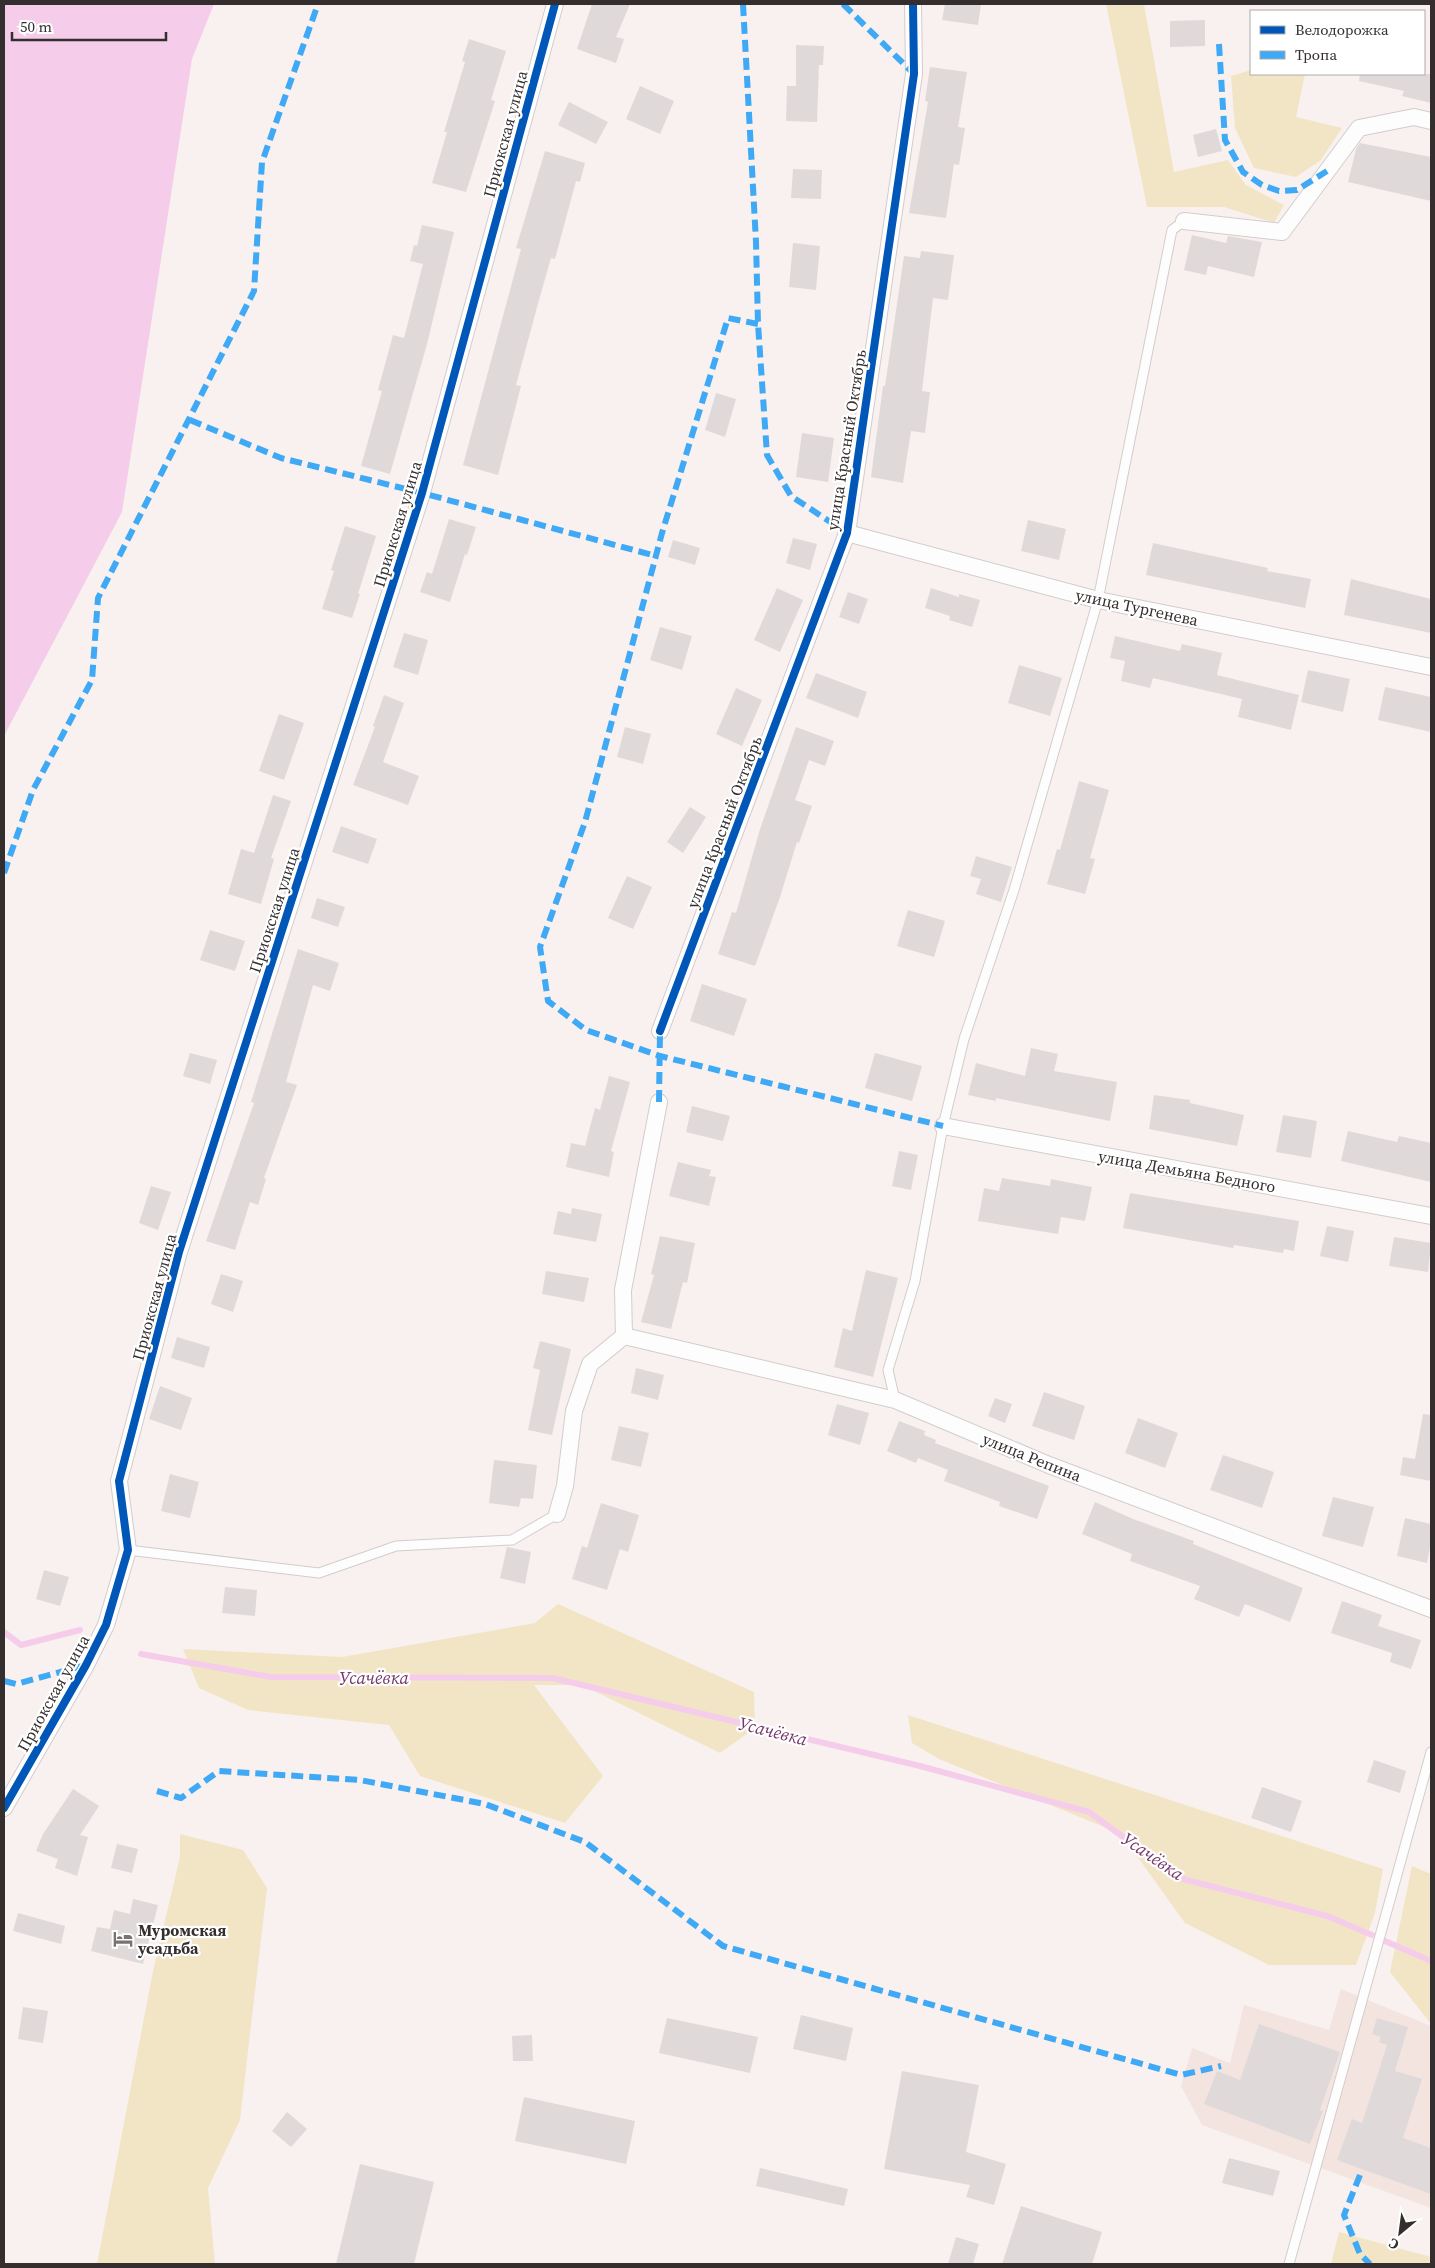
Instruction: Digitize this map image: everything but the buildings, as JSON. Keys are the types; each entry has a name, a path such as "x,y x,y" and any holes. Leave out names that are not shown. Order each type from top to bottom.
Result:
{"street":[{"name":"Приокская улица","path":"4,1808 86,1665 106,1625 128,1550 119,1481 179,1252 422,493 555,4"},
{"name":"улица Красный Октябрь","path":"660,1031 847,533 914,74 913,4"},
{"path":"1184,221 1282,232 1359,128 1414,117 1431,121"},
{"name":"улица Тургенева","path":"847,533 1098,600 1431,667"},
{"path":"557,1514 565,1486 574,1411 590,1364 624,1336 623,1290 660,1102"},
{"name":"улица Демьяна Бедного","path":"942,1126 1431,1216"},
{"name":"улица Репина","path":"624,1336 895,1400 1049,1464 1431,1609"}],"lane":[{"path":"895,1400 888,1370 915,1281 942,1126 964,1039 1014,890 1098,600 1172,230 1184,221"},
{"path":"128,1550 319,1573 396,1546 512,1540 557,1514"},
{"path":"1288,2264 1431,1752"}],"shaded area":[{"path":"4,4 214,4 192,59 122,512 4,736"},
{"path":"1106,4 1144,4 1174,172 1228,160 1246,185 1284,205 1274,223 1224,207 1147,207"},
{"path":"1250,70 1250,75 1305,75 1296,117 1342,128 1321,160 1296,177 1254,168 1235,128 1231,76"},
{"path":"558,1604 754,1692 755,1728 720,1753 582,1685 534,1685 603,1776 565,1823 420,1776 389,1725 248,1710 199,1688 183,1649 342,1657 535,1623"},
{"path":"908,1715 1383,1869 1375,1913 1356,1965 1269,1965 1185,1923 1121,1834 939,1759 912,1743"},
{"path":"180,1834 243,1850 267,1888 240,2120 208,2188 215,2264 97,2264 153,1971 180,1857"},
{"path":"1412,1866 1431,1874 1431,2024 1390,1972"},
{"path":"1341,1989 1431,2026 1431,2208 1202,2125 1181,2086 1192,2048 1230,2063 1244,2005 1329,2030"},
{"path":"1339,2232 1431,2257 1431,2264 1331,2264"}],"waterway":[{"name":"Усачёвка","path":"4,1632 21,1645 80,1630"},
{"name":"Усачёвка","path":"141,1654 271,1677 553,1678 920,1766 1089,1812 1179,1878 1327,1916 1372,1935"},
{"name":"Усачёвка","path":"1385,1941 1431,1961"}],"marked path":[{"path":"4,873 33,790 92,680 98,598 254,291 262,162 318,4"},
{"path":"743,4 756,242 758,324 767,455 791,496 847,533"},
{"path":"843,4 914,74"},
{"path":"1219,44 1225,140 1243,172 1262,185 1279,191 1297,190 1327,171"},
{"path":"758,324 728,318 662,533 585,822 540,947 548,1001 586,1030 660,1056 943,1126"},
{"path":"190,420 281,458 422,493 656,556"},
{"path":"659,1102 660,1031"},
{"path":"4,1681 16,1684 86,1665"},
{"path":"157,1791 181,1798 219,1771 360,1780 485,1804 585,1842 723,1946 1181,2075 1221,2066"},
{"path":"1360,2175 1344,2215 1360,2254 1370,2264"}],"cycle path":[{"path":"4,1808 86,1665 106,1625 128,1550 119,1481 179,1252 422,493 555,4"},
{"path":"660,1031 847,533 914,74 913,4"}],"place":[{"name":"Муромская усадьба","path":"123,1939"}]}
